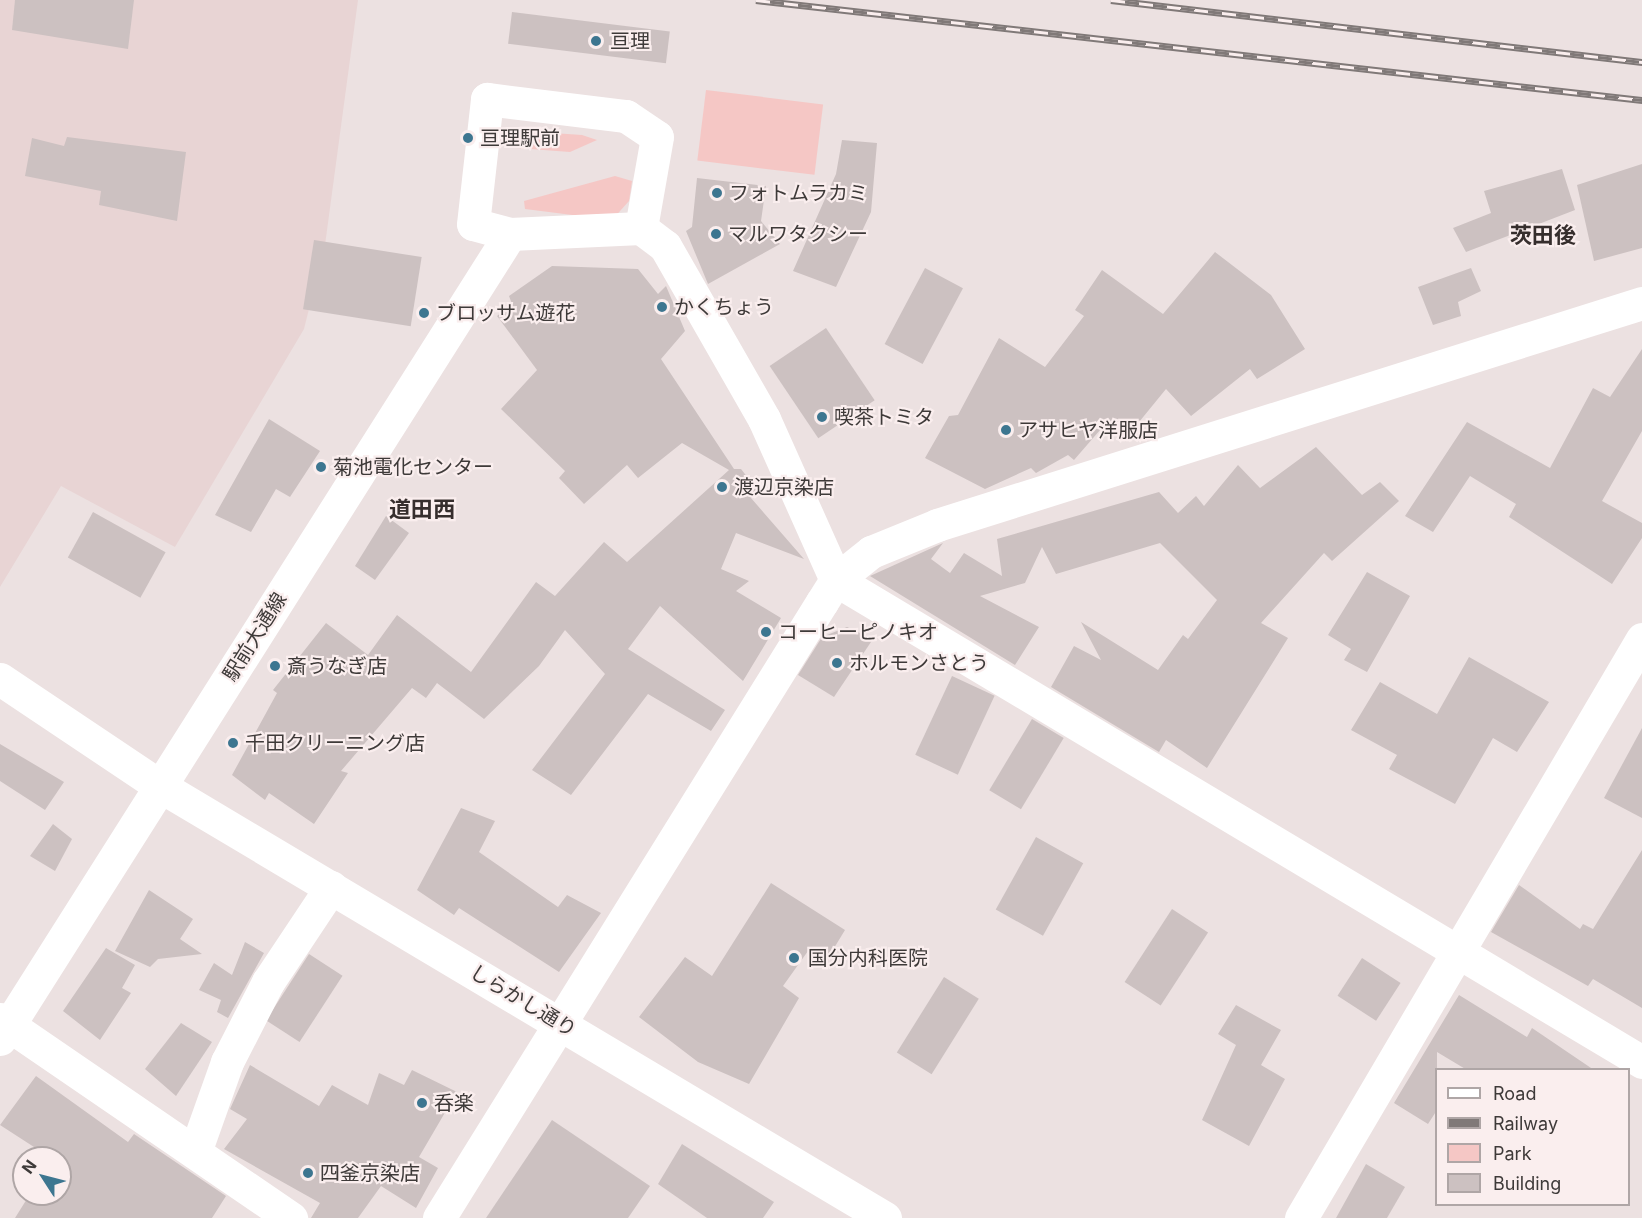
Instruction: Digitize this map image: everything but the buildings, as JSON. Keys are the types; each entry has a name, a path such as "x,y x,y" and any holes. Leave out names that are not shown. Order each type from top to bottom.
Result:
{"street":[{"path":"641,228 657,137 626,116 487,99 473,224 510,234 641,228 665,246 764,419 836,580 1642,1062"},
{"name":"駅前大通線","path":"3,1028 160,786 510,234"},
{"path":"439,1218 836,580 871,552 936,525 1642,303"},
{"path":"1309,1215 1642,639"},
{"name":"しらかし通り","path":"0,679 160,786 560,1022 885,1218"},
{"path":"195,1152 243,1032 331,887"},
{"path":"3,1028 195,1152 291,1218"}],"shaded area":[{"path":"0,0 358,0 325,245 304,329 175,547 61,486 0,587"}],"green space":[{"path":"706,90 823,104 814,175 697,160"},
{"path":"538,132 582,135 597,140 570,152 517,148 527,135"},
{"path":"615,176 632,181 629,201 612,220 525,209 524,201"}],"railway":[{"path":"756,0 1642,100"},
{"path":"1111,0 1642,62"}],"place":[{"name":"亘理","path":"596,41"},
{"name":"亘理駅前","path":"468,138"},
{"name":"フォトムラカミ","path":"717,193"},
{"name":"マルワタクシー","path":"716,234"},
{"name":"かくちょう","path":"662,307"},
{"name":"ブロッサム遊花","path":"424,313"},
{"name":"喫茶トミタ","path":"822,417"},
{"name":"アサヒヤ洋服店","path":"1006,430"},
{"name":"菊池電化センター","path":"321,467"},
{"name":"渡辺京染店","path":"722,487"},
{"name":"コーヒーピノキオ","path":"766,632"},
{"name":"ホルモンさとう","path":"837,663"},
{"name":"斎うなぎ店","path":"275,666"},
{"name":"千田クリーニング店","path":"233,743"},
{"name":"国分内科医院","path":"794,958"},
{"name":"呑楽","path":"422,1103"},
{"name":"四釜京染店","path":"308,1173"}],"district":[{"name":"茨田後","path":"1543,236"},
{"name":"道田西","path":"422,510"}]}
